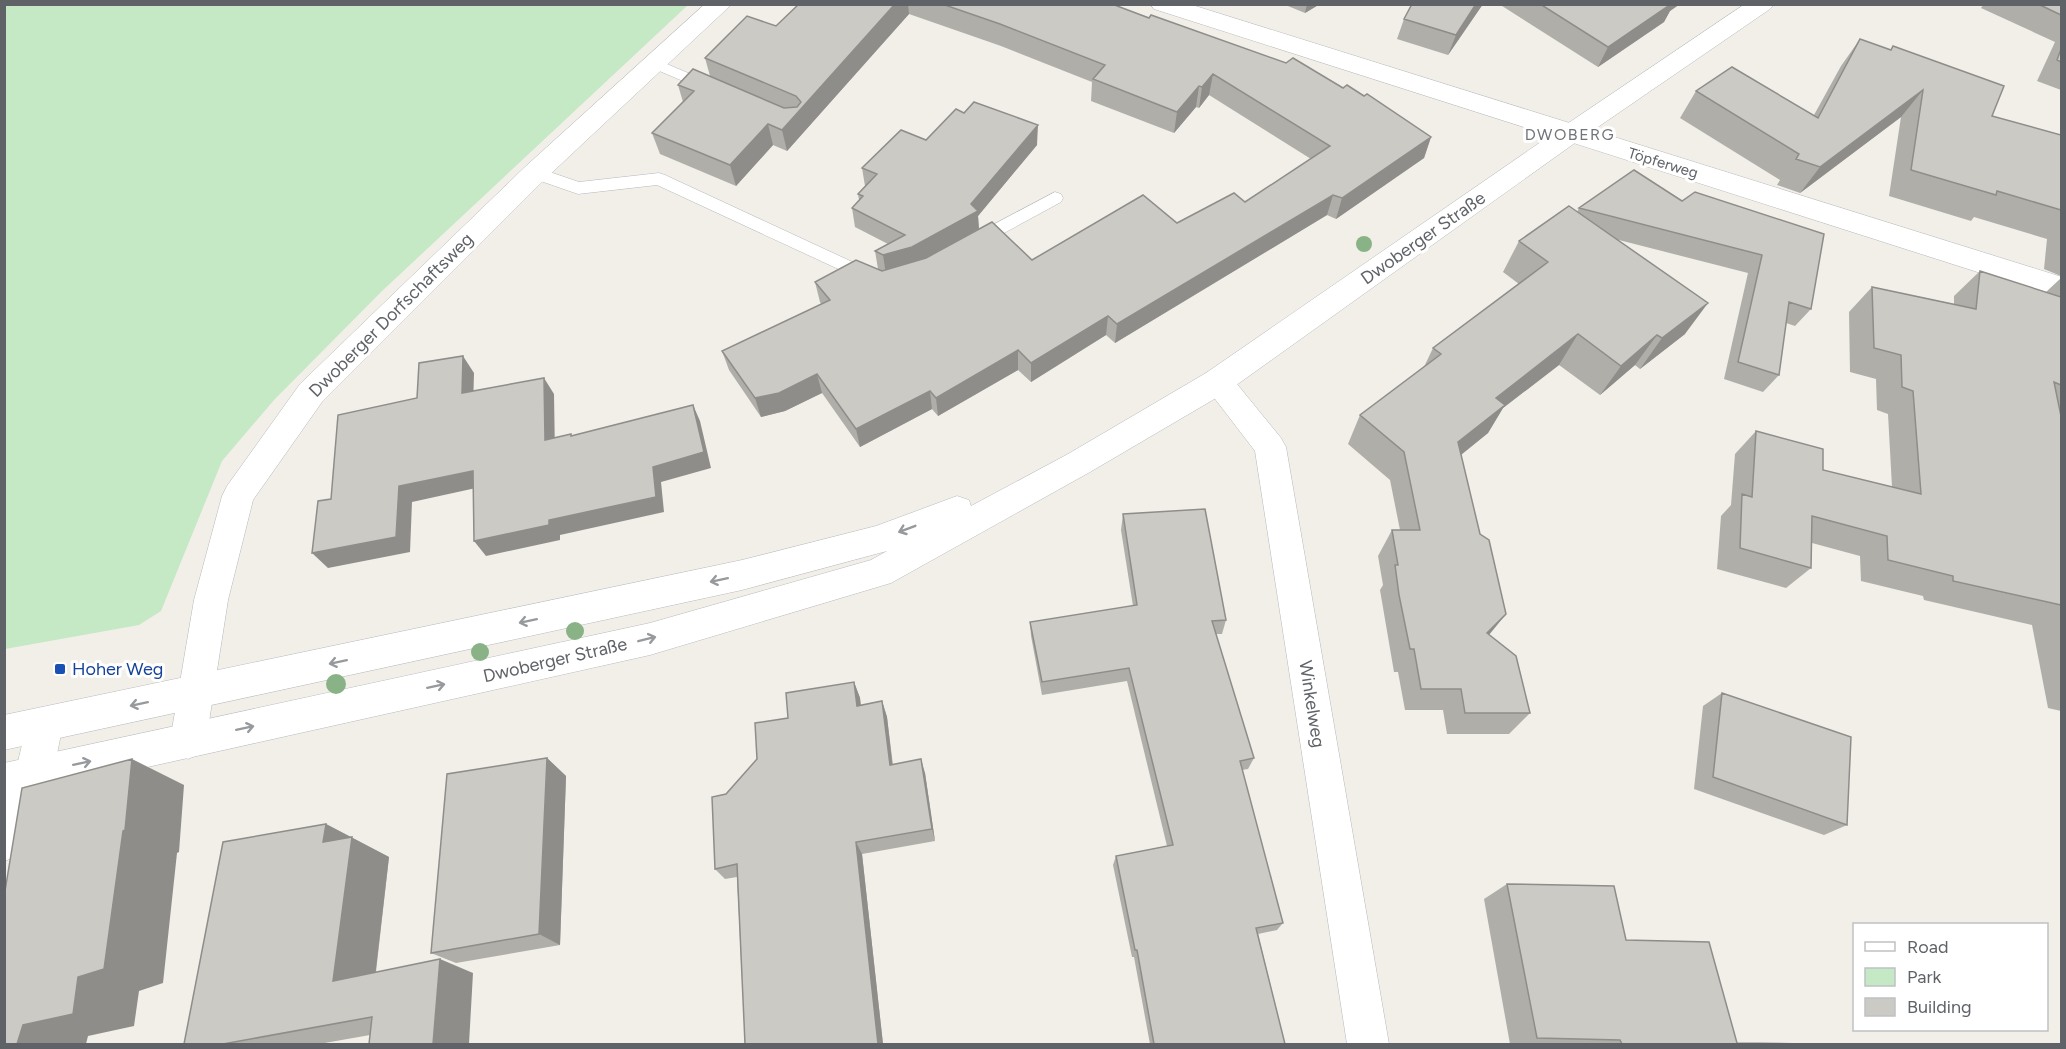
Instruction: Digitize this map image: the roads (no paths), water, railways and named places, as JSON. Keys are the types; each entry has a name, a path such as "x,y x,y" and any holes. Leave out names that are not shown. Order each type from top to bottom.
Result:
{"street":[{"name":"Dwoberger Dorfschaftsweg","path":"188,741 210,600 238,496 310,393 535,173 720,4"},
{"name":"Töpferweg","path":"1162,4 1201,10 1570,134 2061,288"},
{"name":"Dwoberger Straße","path":"19,777 639,641 879,572 1079,463 1217,382 1570,134 1762,4"},
{"name":"Winkelweg","path":"1217,382 1270,447 1368,1044"},
{"name":"Dwoberger Straße","path":"4,733 742,575 877,540 1079,463"},
{"path":"4,842 11,834 19,777 45,724"}],"lane":[{"path":"655,64 719,91"},
{"path":"535,173 578,188 659,179 885,284"},
{"path":"962,249 1055,198"}],"place":[{"name":"Hoher Weg","path":"60,669"}],"district":[{"name":"DWOBERG","path":"1570,134"}]}
